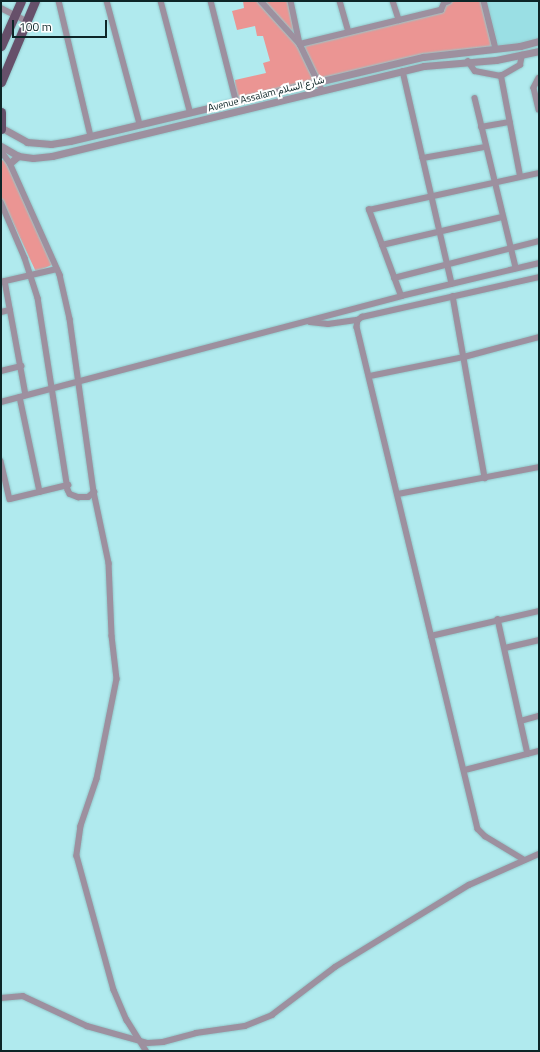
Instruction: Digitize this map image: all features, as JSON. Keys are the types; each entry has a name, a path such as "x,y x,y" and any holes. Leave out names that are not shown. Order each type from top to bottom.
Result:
{"main road":[{"path":"1,46 21,1"},
{"path":"1,82 35,1"},
{"path":"1,112 1,129"}],"street":[{"path":"59,1 91,136"},
{"path":"107,1 140,124"},
{"path":"161,1 190,111"},
{"path":"211,1 236,100"},
{"path":"261,1 300,44"},
{"path":"291,1 300,44 322,90"},
{"path":"340,1 349,32"},
{"path":"394,1 399,20"},
{"path":"300,44 441,10 444,3 449,1"},
{"path":"484,1 496,49"},
{"path":"1,8 26,21"},
{"name":"Avenue Assalam شارع السلام","path":"1,129 18,139 38,144 91,136 318,80 448,53 496,49 539,41"},
{"name":"Avenue Assalam شارع السلام","path":"1,146 18,156 33,158 52,156 403,71 448,63 522,55 539,51"},
{"path":"448,53 448,63"},
{"path":"468,61 476,71 502,76 520,65 522,55"},
{"path":"403,71 452,284"},
{"path":"502,76 520,176"},
{"path":"539,78 534,88 539,109"},
{"path":"475,98 485,147 516,268"},
{"path":"481,127 510,122"},
{"path":"423,158 485,147"},
{"path":"1,151 10,163 57,269 69,311 80,381 94,492 109,563 112,636 117,679 104,751 81,826 78,856 114,990 138,1039 146,1051"},
{"path":"10,163 18,156"},
{"path":"401,296 369,210 539,173"},
{"path":"1,202 31,275 38,298 70,494 74,497 88,497 94,492"},
{"path":"382,245 502,217"},
{"path":"394,278 539,241"},
{"path":"1,402 308,322 401,296 539,263"},
{"path":"26,395 10,310 3,282 57,269"},
{"path":"308,322 328,324 358,320 362,317 539,277"},
{"path":"453,296 485,478"},
{"path":"1,312 10,310"},
{"path":"358,320 357,327 478,829 485,836 523,859"},
{"path":"370,376 464,357 539,338"},
{"path":"1,371 21,366"},
{"path":"20,397 40,492"},
{"path":"1,461 10,499 68,485"},
{"path":"398,494 539,467"},
{"path":"431,636 498,619 539,611"},
{"path":"498,619 528,754"},
{"path":"504,648 539,640"},
{"path":"521,722 539,716"},
{"path":"465,770 539,751"},
{"path":"1,998 23,996 88,1026 148,1043 162,1042 257,1023 272,1015 334,968 469,885 523,859 539,854"}],"shaded area":[{"path":"243,1 288,1 299,44 444,8 444,3 452,1 484,1 496,49 448,53 236,100 235,80 266,73 263,63 270,61 263,36 257,36 255,26 237,30 232,11 244,8"},
{"path":"484,1 539,1 539,41 496,49"},
{"path":"5,159 54,264 36,272 1,197 1,161"}]}
